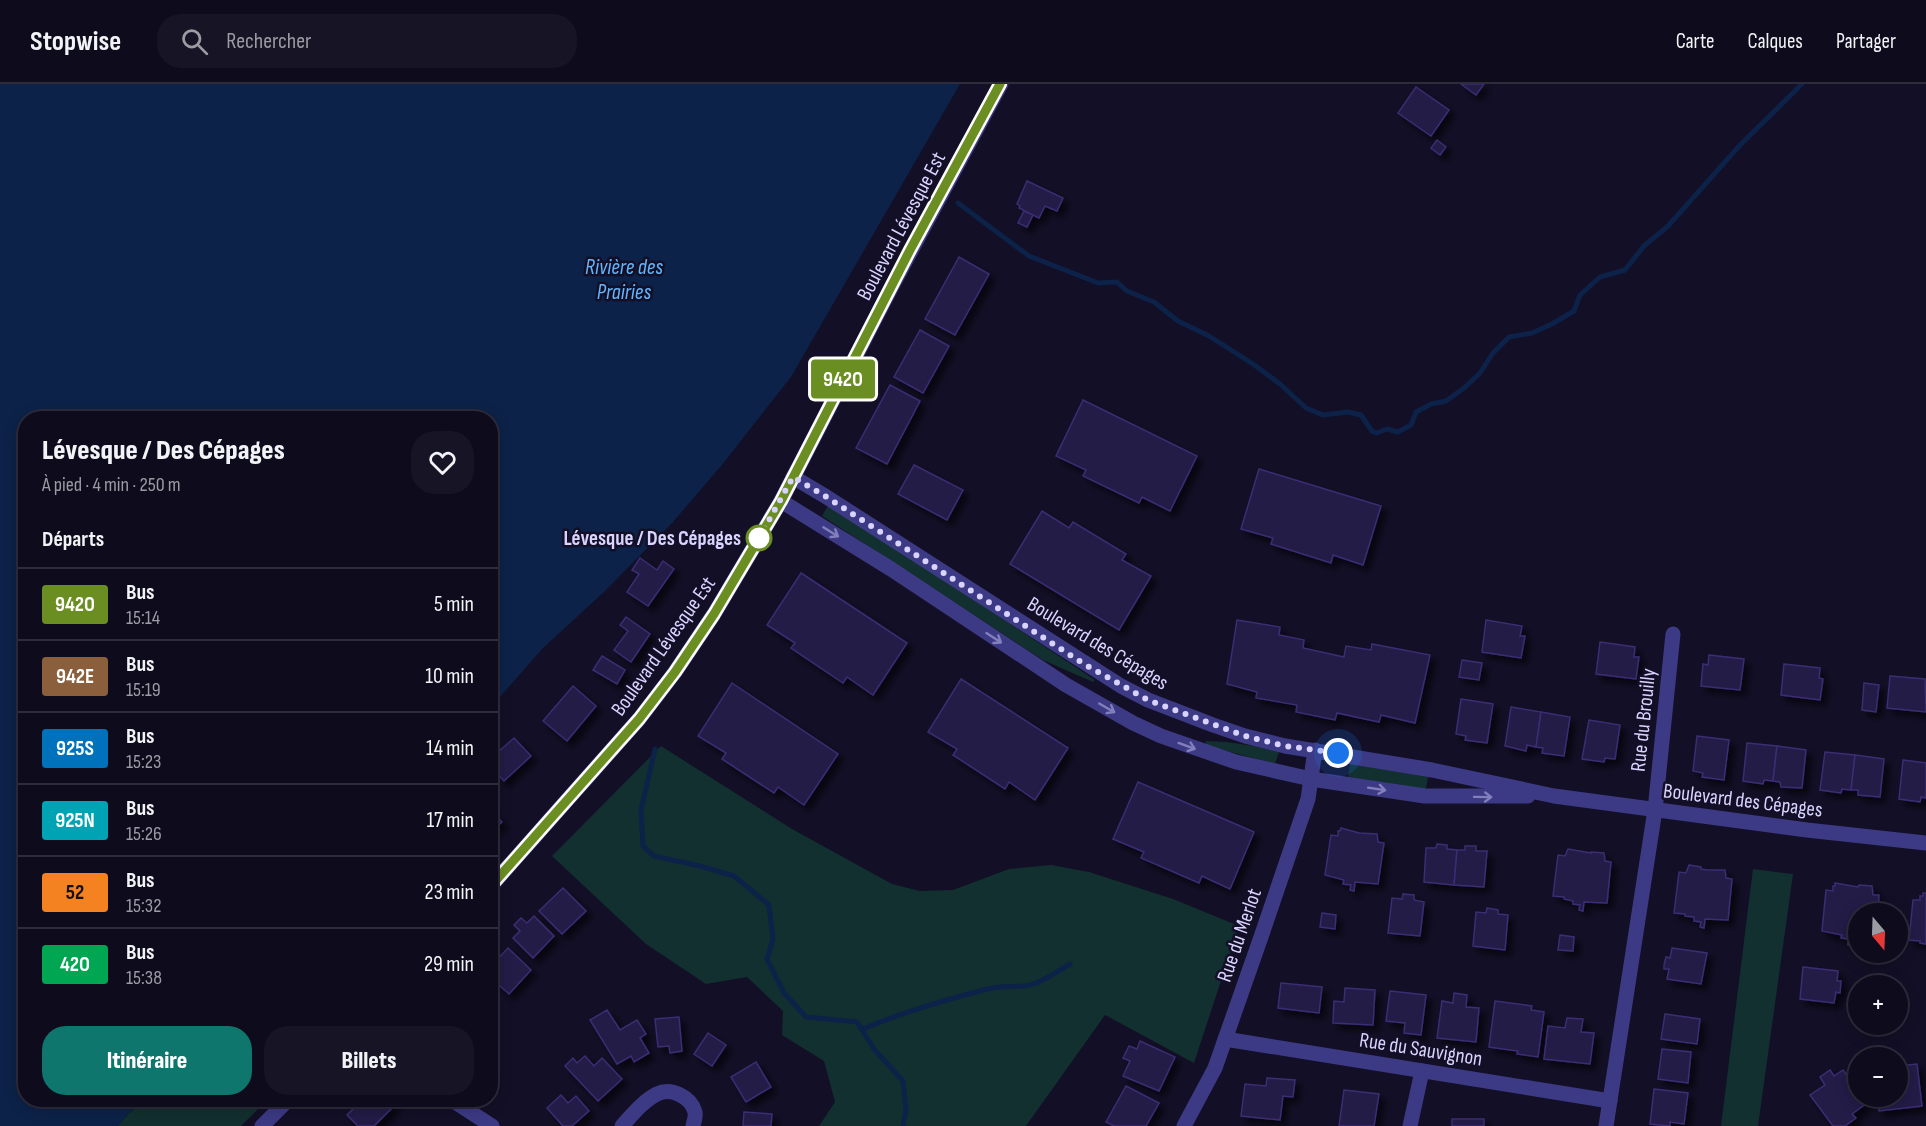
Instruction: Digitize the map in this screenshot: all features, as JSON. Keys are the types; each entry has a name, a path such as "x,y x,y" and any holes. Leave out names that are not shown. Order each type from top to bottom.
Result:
{"street":[{"name":"Boulevard Lévesque Est","path":"498,878 610,754 675,672 720,604 781,501 896,277 1000,84"},
{"name":"Boulevard des Cépages","path":"793,477 1121,686 1165,707 1245,736 1432,770 1554,796 1807,830 1926,843"},
{"name":"Boulevard des Cépages","path":"781,501 891,569 1066,685 1161,736 1255,767 1311,779 1425,796 1554,796"},
{"name":"Rue du Brouilly","path":"1655,810 1673,634"},
{"name":"Rue du Merlot","path":"1184,1126 1215,1068 1308,800 1315,750"},
{"path":"1606,1126 1655,810"},
{"name":"Rue du Sauvignon","path":"1225,1039 1610,1101"},
{"path":"1410,1126 1422,1071"},
{"path":"622,1126 642,1105 657,1094 668,1091 691,1102 695,1114 693,1126"},
{"path":"262,1126 281,1107"},
{"path":"463,1107 492,1126"}],"green space":[{"path":"829,504 1095,680 1093,682 1043,660 822,516"},
{"path":"1206,741 1254,746 1279,752 1275,764 1205,745"},
{"path":"661,746 792,829 892,884 920,891 953,890 1009,869 1051,865 1089,872 1173,899 1239,926 1194,1063 1105,1015 1026,1126 819,1126 835,1102 824,1061 782,1035 783,1011 747,977 706,984 646,944 552,856"},
{"path":"1350,764 1428,777 1426,789 1348,777"},
{"path":"1753,869 1793,874 1758,1126 1721,1126"},
{"path":"137,1107 260,1107 241,1126 118,1126"}],"water":[{"name":"Rivière des Prairies","path":"0,84 960,84 791,377 721,466 673,522 605,591 542,649 498,699 498,411 18,411 18,1107 137,1107 118,1126 0,1126"}],"building":[{"path":"1461,84 1484,84 1476,95"},
{"path":"1416,87 1449,110 1431,136 1398,113"},
{"path":"1437,140 1446,147 1440,155 1431,148"},
{"path":"1027,181 1063,198 1057,211 1045,206 1039,218 1019,208 1017,204"},
{"path":"1024,211 1033,215 1027,227 1018,223"},
{"path":"959,257 989,274 955,335 925,319"},
{"path":"920,330 949,346 923,393 894,377"},
{"path":"890,385 920,401 887,464 856,448"},
{"path":"1083,400 1197,456 1170,511 1142,497 1139,503 1083,476 1086,470 1056,456"},
{"path":"914,465 963,490 947,520 898,494"},
{"path":"1259,469 1381,506 1363,565 1333,555 1331,563 1271,544 1273,538 1241,529"},
{"path":"1042,511 1069,528 1073,522 1126,554 1122,560 1151,576 1119,630 1010,564"},
{"path":"640,558 657,570 663,561 674,569 648,606 627,592 639,574 632,570"},
{"path":"801,573 907,643 873,695 847,677 843,683 791,648 795,643 767,625"},
{"path":"626,617 650,634 631,662 614,650 628,631 620,625"},
{"path":"1237,620 1280,627 1279,635 1304,640 1303,648 1344,657 1346,646 1371,650 1372,644 1430,655 1415,723 1381,715 1379,722 1337,713 1335,720 1296,712 1297,705 1256,698 1257,692 1227,684"},
{"path":"1486,620 1522,626 1520,636 1525,636 1521,658 1482,652"},
{"path":"1600,642 1635,647 1634,657 1639,657 1636,679 1596,674"},
{"path":"1709,655 1744,659 1740,690 1701,686 1703,664 1708,665"},
{"path":"602,656 625,670 617,684 593,670"},
{"path":"1462,660 1482,663 1479,680 1459,677"},
{"path":"1784,664 1820,668 1819,678 1823,679 1820,700 1781,695"},
{"path":"1890,676 1925,679 1926,712 1887,708"},
{"path":"961,679 1068,748 1035,800 1009,782 1005,789 953,755 957,749 928,732"},
{"path":"732,683 838,754 804,805 778,787 774,793 722,759 726,753 698,736"},
{"path":"1864,683 1879,685 1876,712 1862,710"},
{"path":"573,686 596,706 567,741 543,721"},
{"path":"1461,699 1493,704 1487,743 1465,740 1466,736 1456,734"},
{"path":"1511,707 1541,712 1536,747 1527,745 1526,751 1505,746"},
{"path":"1541,712 1570,717 1564,756 1542,753 1543,748 1536,747"},
{"path":"1589,720 1620,725 1615,759 1605,758 1604,762 1582,759"},
{"path":"1697,736 1729,740 1724,780 1702,777 1703,773 1693,771"},
{"path":"514,738 531,756 504,781 498,775 498,752"},
{"path":"1747,743 1777,746 1773,781 1764,780 1763,784 1743,781"},
{"path":"1777,746 1806,750 1802,788 1781,787 1780,782 1773,781"},
{"path":"1825,752 1855,755 1851,790 1842,789 1841,793 1820,790"},
{"path":"1855,755 1884,759 1880,797 1858,795 1858,790 1851,790"},
{"path":"1903,760 1926,763 1926,798 1921,797 1920,802 1899,799"},
{"path":"1138,782 1254,832 1230,889 1202,876 1199,883 1141,858 1144,852 1113,839"},
{"path":"1341,828 1359,833 1377,834 1378,842 1384,843 1378,884 1355,882 1354,891 1350,890 1351,885 1343,884 1344,880 1325,875 1331,835 1338,836"},
{"path":"1437,844 1447,845 1447,849 1457,850 1454,885 1424,882 1426,848 1436,848"},
{"path":"1465,846 1476,846 1476,851 1487,851 1484,887 1454,885 1457,850 1465,850"},
{"path":"1568,849 1604,853 1605,861 1611,862 1607,903 1584,902 1583,911 1579,910 1580,905 1573,904 1573,901 1553,896 1558,855 1565,856"},
{"path":"1689,865 1707,870 1725,870 1726,878 1732,879 1728,920 1705,919 1704,928 1700,927 1701,922 1694,921 1694,917 1674,913 1679,872 1686,873"},
{"path":"1835,883 1858,887 1859,885 1872,886 1873,895 1879,895 1879,903 1848,903 1848,939 1841,938 1842,935 1822,931 1826,890 1833,891 1833,886"},
{"path":"563,888 586,911 562,934 539,911"},
{"path":"1923,893 1926,893 1926,944 1909,940 1913,900 1920,900"},
{"path":"1403,894 1414,895 1414,900 1424,902 1420,936 1388,933 1392,898 1402,899"},
{"path":"1487,908 1498,910 1498,914 1508,915 1505,950 1473,946 1476,912 1486,913"},
{"path":"1322,913 1336,915 1335,929 1320,927"},
{"path":"534,916 554,936 533,958 513,938 520,931 514,925 521,918 527,923"},
{"path":"1560,935 1574,937 1573,951 1558,950"},
{"path":"508,948 531,970 509,994 498,984 498,959"},
{"path":"1672,948 1707,953 1701,984 1667,979 1669,969 1664,969 1664,965 1666,957 1670,958"},
{"path":"1803,967 1838,971 1837,981 1841,981 1840,993 1836,992 1834,1003 1800,999"},
{"path":"1281,983 1322,987 1319,1013 1278,1008"},
{"path":"1345,988 1375,990 1373,1025 1333,1023 1334,1001 1344,1002"},
{"path":"1390,991 1426,995 1421,1035 1404,1033 1405,1023 1386,1021"},
{"path":"1454,993 1467,995 1466,1007 1479,1008 1476,1042 1437,1038 1442,1001 1453,1003"},
{"path":"1495,1001 1532,1006 1531,1010 1544,1012 1538,1057 1517,1054 1518,1051 1489,1047"},
{"path":"607,1010 620,1030 637,1020 646,1034 640,1038 649,1053 634,1062 631,1056 617,1064 590,1020"},
{"path":"1665,1014 1700,1019 1697,1044 1661,1039"},
{"path":"679,1017 682,1051 670,1053 669,1046 658,1047 655,1019"},
{"path":"1567,1018 1583,1019 1581,1032 1594,1033 1590,1064 1544,1059 1548,1026 1565,1028"},
{"path":"708,1033 726,1045 712,1066 694,1054"},
{"path":"1140,1041 1175,1057 1159,1091 1123,1076 1130,1061 1123,1058 1129,1046 1137,1049"},
{"path":"1662,1049 1691,1052 1688,1083 1658,1079"},
{"path":"585,1056 594,1066 602,1058 622,1079 598,1101 565,1066 573,1058 577,1063"},
{"path":"756,1062 771,1087 746,1102 731,1077"},
{"path":"1917,1064 1922,1106 1879,1111 1878,1107 1908,1107 1908,1065"},
{"path":"1830,1070 1834,1076 1843,1070 1848,1077 1848,1107 1862,1107 1852,1114 1856,1118 1845,1126 1833,1126 1810,1095 1825,1085 1820,1077"},
{"path":"1267,1078 1295,1080 1293,1097 1283,1096 1280,1120 1241,1116 1245,1084 1266,1086"},
{"path":"1126,1086 1159,1103 1146,1126 1114,1126 1106,1122"},
{"path":"1654,1089 1688,1093 1684,1124 1670,1122 1670,1126 1650,1124"},
{"path":"1344,1090 1379,1094 1374,1126 1339,1126"},
{"path":"561,1095 568,1103 576,1096 589,1111 572,1126 563,1126 547,1108"},
{"path":"355,1107 393,1107 374,1126 358,1126 347,1115"},
{"path":"744,1112 772,1114 771,1126 743,1126"},
{"path":"1452,1119 1484,1119 1484,1126 1452,1126"}],"waterway":[{"path":"958,203 1029,256 1098,283 1117,282 1127,291 1154,302 1178,321 1209,336 1253,364 1280,384 1306,408 1323,415 1348,412 1361,415 1372,431 1377,433 1387,429 1398,432 1411,425 1416,412 1431,404 1446,401 1464,388 1480,373 1493,353 1509,337 1532,333 1552,324 1574,311 1580,295 1600,277 1625,270 1644,246 1668,226 1741,144 1802,84"},
{"path":"655,749 641,810 643,846 654,856 734,876 769,905 773,939 767,959 784,993 806,1017 857,1022 874,1049 903,1081 906,1110 903,1126"},
{"path":"863,1029 908,1012 987,989 1030,985 1070,964"}],"bus line":[{"name":"942O","path":"498,878 639,719 675,672 714,614 781,501 910,250 1000,84"}],"place":[{"name":"Lévesque / Des Cépages","path":"759,538"}],"route":[{"path":"759,538 793,477 1084,664 1148,700 1245,736 1285,746 1338,753"}]}
